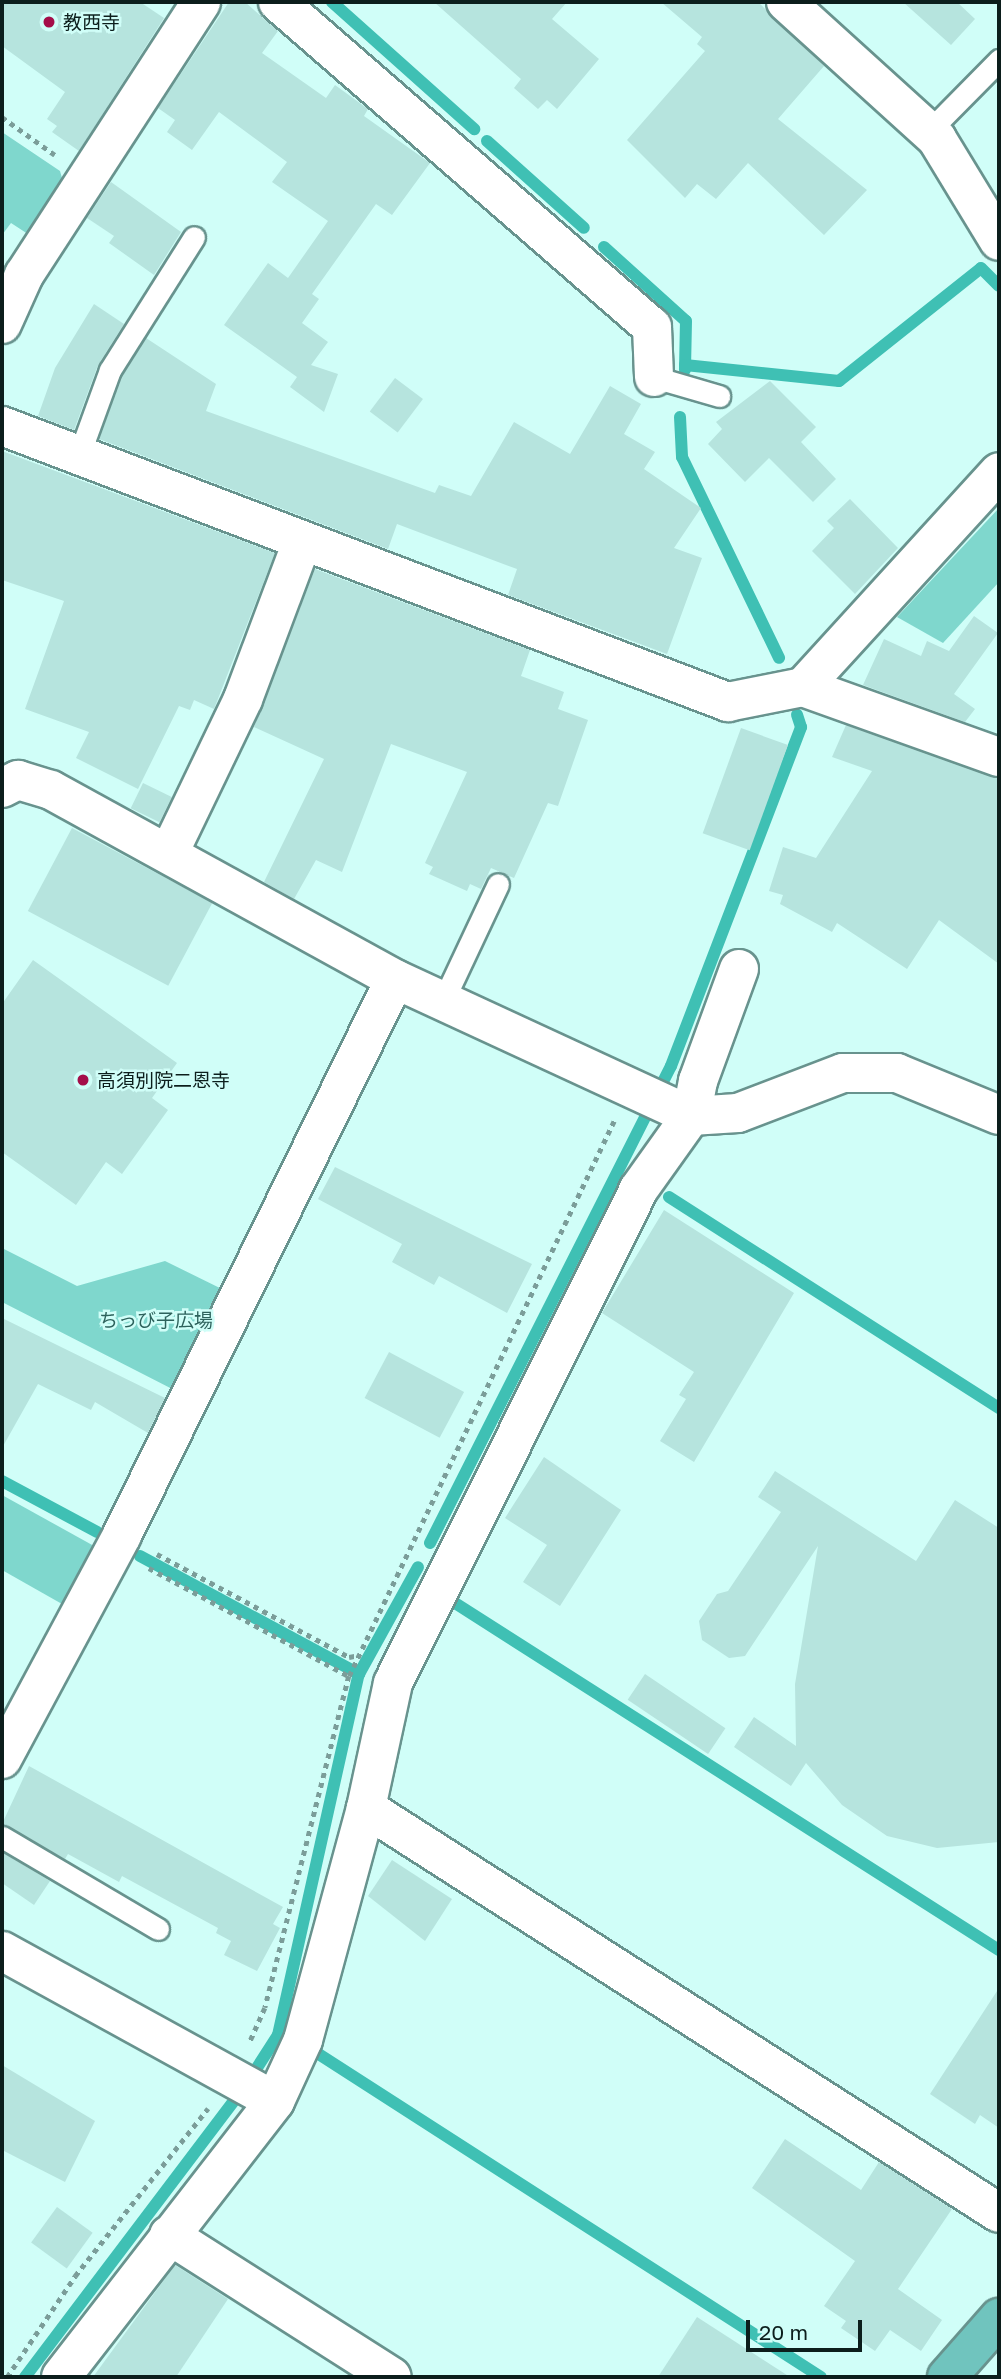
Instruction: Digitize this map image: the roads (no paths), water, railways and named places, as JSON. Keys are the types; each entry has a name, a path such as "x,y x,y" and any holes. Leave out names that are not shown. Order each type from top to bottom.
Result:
{"main road":[{"path":"947,2377 999,2318"}],"street":[{"path":"2,324 24,275 201,2"},
{"path":"278,2 652,327 654,377"},
{"path":"786,2 929,131 999,241"},
{"path":"2,426 729,702 803,687 999,757"},
{"path":"803,687 999,472"},
{"path":"169,853 243,699 302,542"},
{"path":"2,788 18,780 51,790 396,979 659,1101 738,1113 843,1073 897,1073 999,1115"},
{"path":"659,1101 698,1081 739,969"},
{"path":"2,1759 118,1542 396,979"},
{"path":"61,2377 275,2101 303,2040 366,1808 393,1683 639,1189 659,1101"},
{"path":"366,1808 999,2213"},
{"path":"2,1951 275,2101"},
{"path":"169,2235 392,2377"}],"lane":[{"path":"929,131 999,60"},
{"path":"79,455 110,370 194,237"},
{"path":"654,377 719,397"},
{"path":"443,1001 498,884"},
{"path":"2,1837 158,1929"}],"waterway":[{"path":"332,2 474,129"},
{"path":"487,141 584,228"},
{"path":"604,247 686,321 685,370"},
{"path":"685,365 839,381 981,268 999,286"},
{"path":"680,417 682,457 779,658"},
{"path":"430,1543 671,1066 801,727 797,715"},
{"path":"669,1197 999,1408"},
{"path":"2,1481 97,1532"},
{"path":"140,1556 359,1674"},
{"path":"253,2074 278,2035 359,1674 418,1567"},
{"path":"455,1603 999,1950"},
{"path":"317,2053 821,2377"},
{"path":"25,2377 234,2101"}],"place":[{"name":"教西寺","path":"49,22"},
{"name":"高須別院二恩寺","path":"83,1080"}],"park label":[{"name":"ちっび子広場","path":"156,1320"}]}
